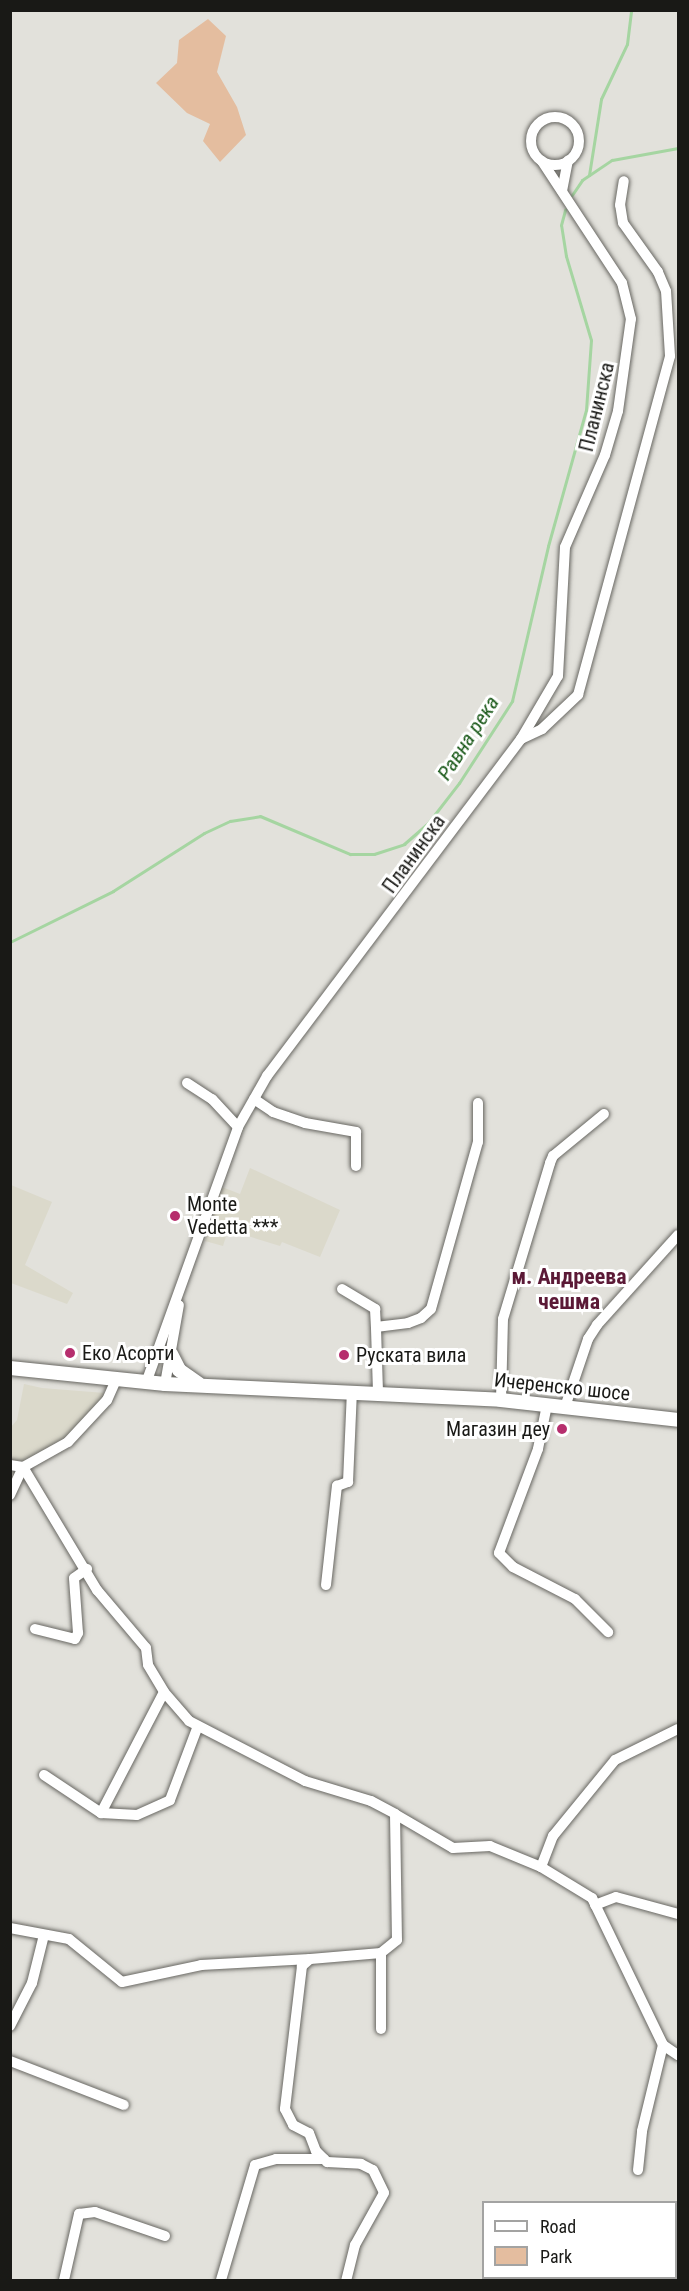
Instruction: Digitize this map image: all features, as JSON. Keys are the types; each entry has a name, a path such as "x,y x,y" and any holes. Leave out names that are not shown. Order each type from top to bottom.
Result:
{"street":[{"path":"562,191 568,161 577,150 579,136 573,125 558,117 544,120 533,130 532,145 542,161 555,164 568,161"},
{"name":"Планинска","path":"183,1286 224,1156 254,1099 521,739 558,676 566,547 605,455 618,411 630,347 630,310 622,283 542,161"},
{"path":"521,739 542,729 578,695 670,356 666,291 658,272 623,223 620,205 624,181"},
{"path":"187,1083 212,1099 238,1127"},
{"path":"254,1099 273,1112 305,1123 356,1132 356,1166"},
{"path":"376,1327 408,1323 421,1318 430,1309 478,1142 478,1103"},
{"path":"501,1400 503,1319 550,1163 553,1156 604,1113"},
{"path":"565,1407 588,1339 597,1325 678,1235"},
{"path":"165,1384 183,1286"},
{"path":"146,1383 183,1286"},
{"path":"342,1289 375,1308 378,1392"},
{"path":"171,1354 179,1371 204,1386"},
{"name":"Ичеренско шосе","path":"10,1368 146,1383 378,1392 501,1400 678,1420"},
{"path":"10,1495 23,1467 68,1442 107,1400 116,1380"},
{"path":"326,1585 337,1486 348,1482 352,1391"},
{"path":"547,1405 538,1449 499,1553 513,1567 575,1599 608,1632"},
{"path":"10,1465 23,1467 87,1569 97,1590 146,1648 148,1665 164,1692 198,1726 304,1781 371,1801 453,1848 490,1846 541,1867 576,1885 595,1905 663,2045 678,2055"},
{"path":"36,1629 75,1639 78,1633 74,1578 87,1569"},
{"path":"101,1814 164,1692"},
{"path":"44,1775 101,1814 137,1815 170,1800 198,1726"},
{"path":"541,1867 553,1836 615,1760 678,1729"},
{"path":"10,1928 69,1939 122,1982 201,1965 381,1953 397,1940 395,1814"},
{"path":"595,1905 616,1897 678,1914"},
{"path":"10,2026 32,1983 44,1935"},
{"path":"381,1953 381,2029"},
{"path":"310,1959 302,1966 285,2109 293,2125 309,2133 316,2151 324,2159"},
{"path":"638,2170 642,2131 663,2045"},
{"path":"10,2061 124,2105"},
{"path":"221,2280 255,2164 276,2159 324,2159 374,2170 384,2193 355,2245 346,2280"},
{"path":"64,2280 80,2214 95,2212 165,2236"}],"shaded area":[{"path":"250,1168 340,1210 320,1257 282,1242 280,1246 228,1230 223,1246 205,1241 222,1187 240,1194"},
{"path":"11,1185 52,1202 25,1265 73,1293 67,1304 11,1283"},
{"path":"24,1384 42,1388 105,1393 81,1426 55,1446 23,1461 11,1460 11,1427 17,1420"}],"green space":[{"path":"208,19 226,36 217,72 237,107 246,135 220,162 203,141 210,124 187,113 156,83 177,63 179,40"}],"waterway":[{"path":"589,175 601,99 627,44 631,10"},
{"name":"Равна река","path":"572,195 582,180 612,160 678,148"},
{"name":"Равна река","path":"10,942 113,891 204,833 230,821 260,816 350,854 374,854 404,844 428,823 459,783 512,701 548,546 586,410 591,340 566,256 561,225 565,210"}],"place":[{"name":"Monte Vedetta ***","path":"175,1216"},
{"name":"Еко Асорти","path":"70,1353"},
{"name":"Руската вила","path":"344,1355"},
{"name":"Магазин деу","path":"562,1429"}],"district":[{"name":"м. Андреева чешма","path":"569,1288"}]}
